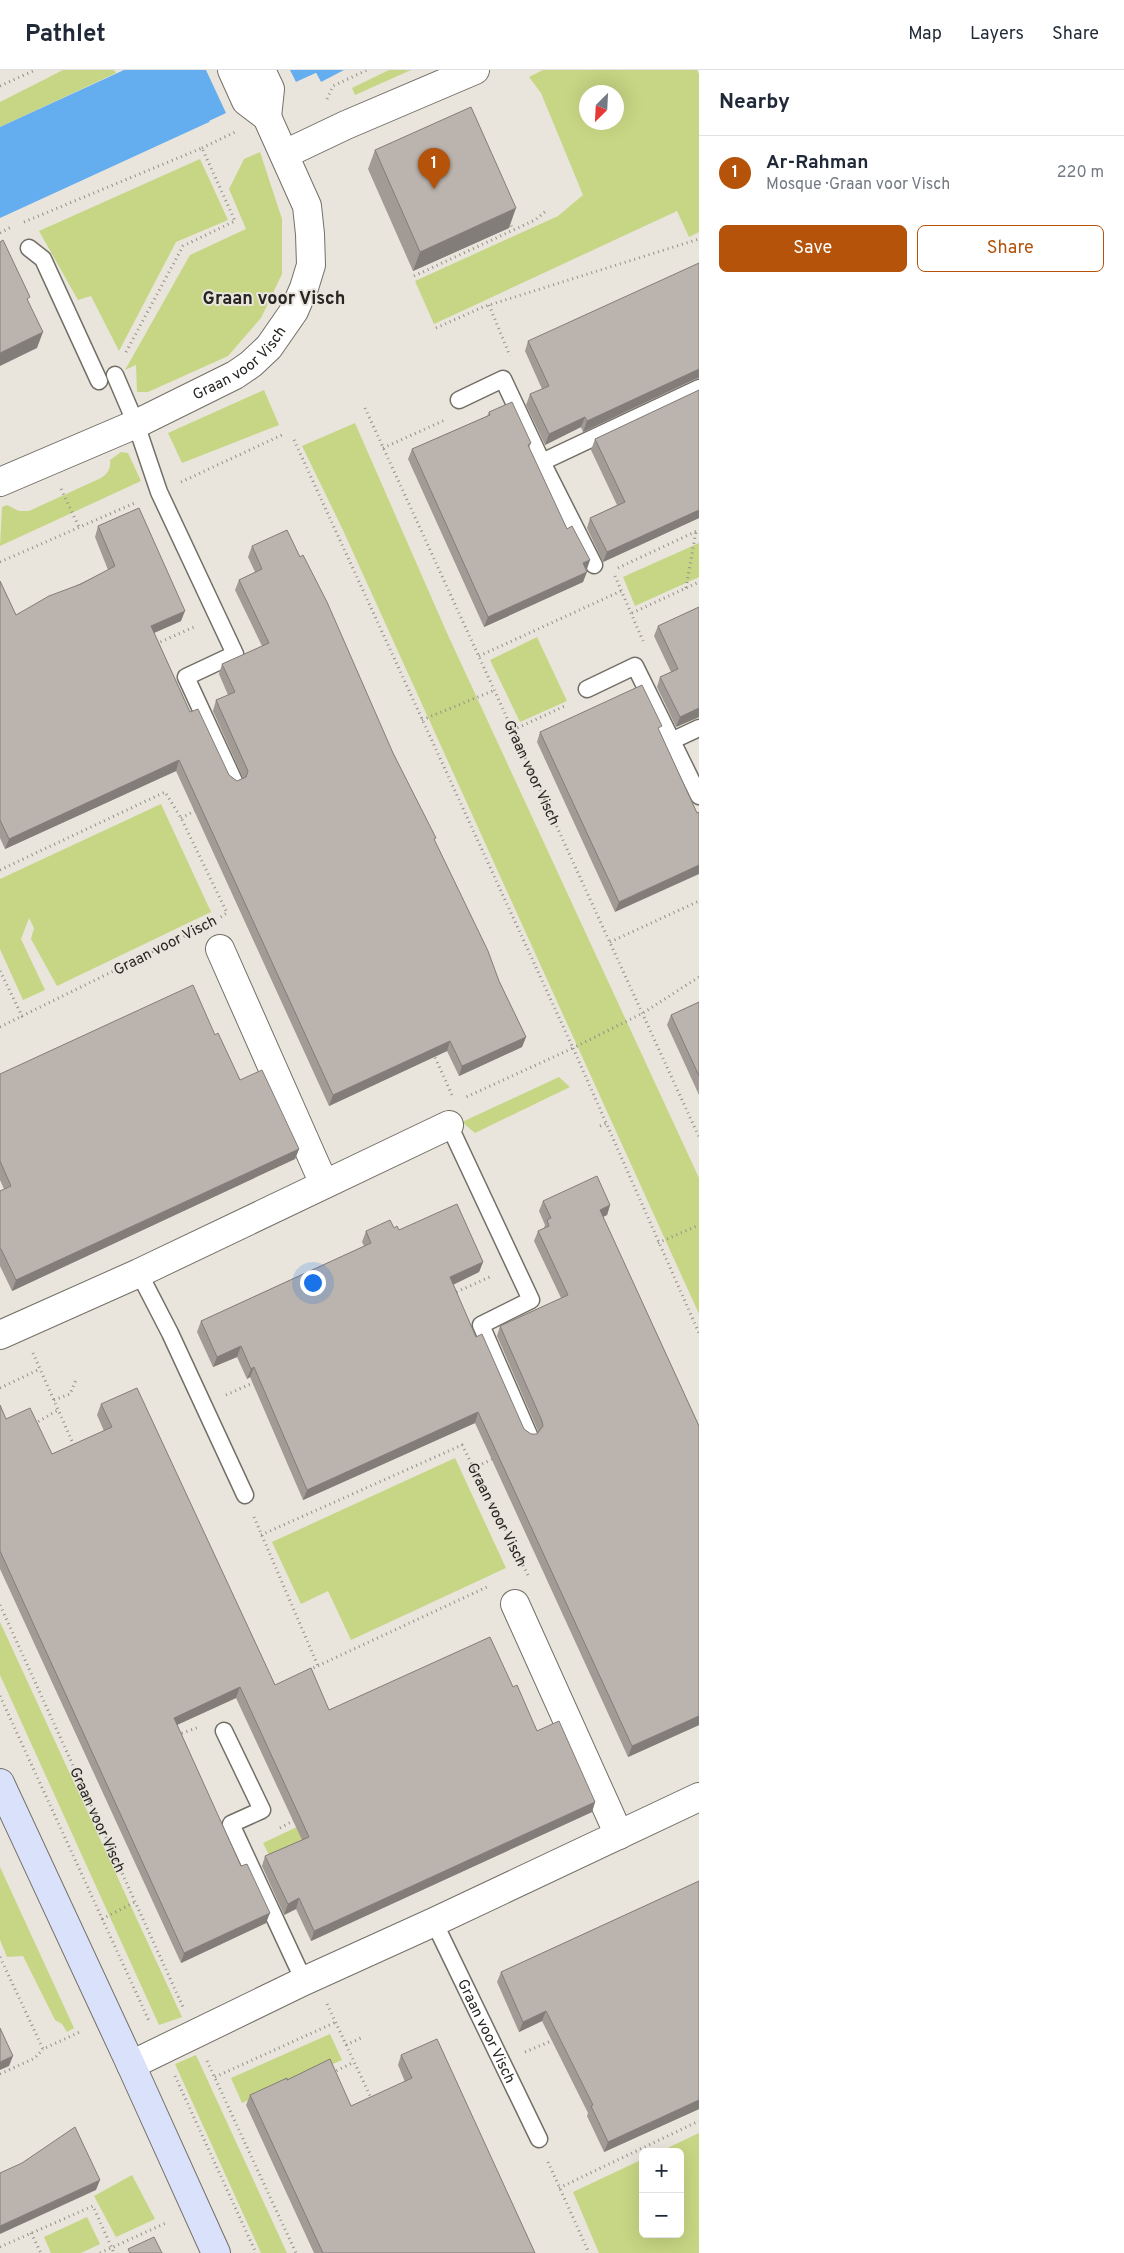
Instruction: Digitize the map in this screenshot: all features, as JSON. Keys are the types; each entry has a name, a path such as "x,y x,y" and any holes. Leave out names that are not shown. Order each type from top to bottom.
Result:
{"street":[{"name":"Graan voor Visch","path":"0,482 136,424 235,374 251,364 269,347 294,311 311,265 310,234 306,206 267,116 246,101 232,70"},
{"path":"261,70 270,90 267,116"},
{"path":"285,154 346,125 474,70"},
{"name":"Graan voor Visch","path":"220,949 324,1184"},
{"path":"6,1329 140,1273 449,1125"},
{"path":"515,1604 619,1835"},
{"path":"0,1783 216,2253"},
{"path":"131,2065 309,1979 699,1797"}],"lane":[{"path":"29,248 43,259 99,381"},
{"path":"114,374 136,424 159,492 236,654 186,678 234,781"},
{"path":"459,400 503,379 594,565"},
{"path":"542,462 699,388"},
{"path":"587,689 635,666 699,796"},
{"path":"671,741 699,728"},
{"path":"449,1125 531,1300 481,1325 529,1435"},
{"path":"140,1273 204,1405 245,1496"},
{"path":"224,1731 262,1810 231,1824 309,1979"},
{"name":"Graan voor Visch","path":"434,1922 539,2140"}],"path":[{"path":"0,86 35,70"},
{"path":"0,233 202,148 235,222 183,246 114,374"},
{"path":"414,276 536,220 546,211"},
{"path":"505,213 513,230"},
{"path":"436,328 490,305 699,239"},
{"path":"490,305 514,368 503,379"},
{"path":"383,448 452,417 459,400"},
{"name":"Graan voor Visch","path":"365,408 699,1137"},
{"path":"0,562 159,492 284,434"},
{"path":"294,440 573,1048 699,1333"},
{"path":"47,462 79,527"},
{"path":"306,481 311,478"},
{"path":"635,666 643,642 613,571 697,530"},
{"path":"686,588 697,530"},
{"path":"632,613 699,582"},
{"path":"479,656 621,591"},
{"path":"154,644 218,617"},
{"path":"513,730 579,699 587,689"},
{"path":"422,720 495,690"},
{"path":"181,818 237,789 234,781"},
{"name":"Graan voor Visch","path":"0,870 165,792 181,818 227,913 215,920"},
{"path":"610,942 699,901"},
{"name":"Graan voor Visch","path":"0,1027 200,929"},
{"path":"0,972 22,1016"},
{"path":"426,1054 432,1051 455,1102 573,1048 643,1013 699,977"},
{"path":"600,1126 607,1123"},
{"path":"658,1243 699,1225"},
{"path":"444,1298 516,1266"},
{"path":"6,1329 40,1369 78,1454"},
{"path":"0,1388 40,1369"},
{"path":"54,1400 70,1394 76,1380"},
{"path":"204,1405 257,1381"},
{"path":"38,1432 34,1424 58,1410"},
{"path":"473,1468 532,1441 529,1435"},
{"name":"Graan voor Visch","path":"261,1535 462,1445 528,1576"},
{"path":"245,1496 318,1666"},
{"path":"302,1674 494,1584"},
{"name":"Graan voor Visch","path":"0,1605 296,2253"},
{"path":"0,1696 256,2253"},
{"path":"196,1718 200,1726"},
{"path":"177,1735 207,1724"},
{"path":"173,1726 181,1744"},
{"path":"242,1846 303,1816"},
{"path":"102,1919 135,1902"},
{"path":"0,1957 43,2049"},
{"path":"309,1979 336,2022 374,2105"},
{"path":"214,2077 336,2022"},
{"path":"0,2074 35,2058 43,2049 83,2031"},
{"path":"346,2046 361,2038"},
{"path":"502,2062 558,2038 562,2046"},
{"path":"336,2082 332,2073 354,2062"},
{"path":"589,2253 559,2188 699,2121"},
{"path":"0,2247 94,2206 114,2253"},
{"path":"100,2253 170,2220"},
{"path":"31,2233 41,2253"}],"green space":[{"path":"63,70 114,70 116,73 0,127 0,102"},
{"path":"389,70 411,70 355,95 352,88"},
{"path":"543,70 697,70 699,74 699,232 689,237 677,211 434,324 415,281 558,216 583,195 541,93 529,77"},
{"path":"260,152 282,219 282,274 261,318 228,356 148,392 137,392 136,365 125,370 190,255 246,229 229,189 244,159"},
{"path":"200,159 228,220 176,242 119,351 91,296 78,300 39,231"},
{"path":"264,390 279,425 182,463 168,433"},
{"path":"355,423 447,633 699,1178 699,1314 342,528 302,446"},
{"path":"121,452 128,453 141,481 0,546 2,507 7,505 19,511 29,511 101,478 109,470 110,460"},
{"path":"699,543 699,577 635,606 623,577"},
{"path":"537,637 567,701 520,722 490,660"},
{"path":"161,804 211,912 57,986 31,939 34,928 29,918 21,939 45,990 23,1000 0,949 0,879"},
{"path":"559,1077 570,1087 475,1133 462,1122"},
{"path":"455,1458 506,1568 351,1640 328,1591 301,1604 272,1542"},
{"path":"0,1622 182,2017 159,2025 0,1675"},
{"path":"398,1779 404,1792 269,1855 263,1843"},
{"path":"0,1867 74,2028 67,2032 62,2024 55,2020 23,1956 7,1957 0,1940"},
{"path":"330,2034 342,2060 242,2103 231,2078"},
{"path":"196,2055 287,2253 261,2253 175,2064"},
{"path":"699,2133 699,2253 599,2253 573,2192 639,2161 639,2238 684,2238 684,2148 667,2148"},
{"path":"132,2175 155,2219 116,2237 94,2196"},
{"path":"87,2217 100,2244 81,2253 51,2253 44,2237"}],"water":[{"path":"124,70 344,70 321,82 316,73 0,218 0,127"}],"pier":[{"path":"206,70 290,70 296,82 316,73 322,84 319,83 315,76 211,123 209,121 226,113"}],"building":[{"path":"471,107 516,208 420,252 375,150"},
{"path":"3,240 30,297 27,299 43,332 0,353 0,242"},
{"path":"699,263 699,369 587,421 585,417 549,434 530,394 549,386 528,341"},
{"path":"699,390 699,510 607,552 590,518 625,502 595,439"},
{"path":"512,402 531,443 528,445 567,529 572,526 590,560 583,563 587,572 488,617 412,449 490,415 489,412"},
{"path":"139,508 185,611 151,626 190,712 198,709 229,775 237,781 246,777 248,771 216,700 235,692 222,664 269,643 239,580 262,569 252,546 287,530 300,557 303,555 327,602 393,753 436,838 434,839 488,951 499,981 526,1037 462,1066 450,1041 333,1095 179,760 9,839 0,820 0,581 16,615 49,596 81,584 115,566 98,526"},
{"path":"699,607 699,708 680,717 660,677 678,669 658,626"},
{"path":"642,685 662,726 658,728 697,813 699,812 699,865 619,902 540,732"},
{"path":"193,985 215,1035 218,1033 240,1080 262,1070 299,1149 16,1280 0,1249 0,1191 11,1186 0,1161 0,1074"},
{"path":"699,1002 699,1076 671,1015"},
{"path":"597,1176 610,1205 600,1210 699,1426 699,1716 632,1746 478,1412 307,1490 254,1367 251,1369 241,1346 217,1357 201,1321 371,1243 366,1231 390,1220 394,1228 397,1226 399,1230 457,1204 483,1262 450,1277 476,1337 482,1334 524,1429 531,1434 537,1434 543,1426 542,1421 500,1326 568,1295 538,1231 549,1226 547,1220 551,1218 543,1201"},
{"path":"137,1388 275,1685 311,1668 329,1710 490,1637 513,1687 517,1685 537,1731 559,1721 595,1802 314,1931 299,1898 288,1904 265,1856 309,1837 240,1687 174,1718 241,1866 247,1864 270,1913 184,1953 0,1551 0,1405 6,1419 30,1408 52,1454 112,1427 101,1404"},
{"path":"699,1881 699,2100 608,2142 591,2106 593,2105 546,2011 523,2022 501,1972"},
{"path":"0,2028 13,2056 0,2062"},
{"path":"437,2039 535,2253 323,2253 250,2095 287,2078 287,2080 330,2059 351,2106 412,2078 401,2055"},
{"path":"75,2127 100,2180 0,2226 0,2173 22,2163"},
{"path":"154,2237 162,2253 130,2253 128,2249"}],"place":[{"name":"Ar-Rahman","path":"434,189"}],"district":[{"name":"Graan voor Visch","path":"274,298"}]}
